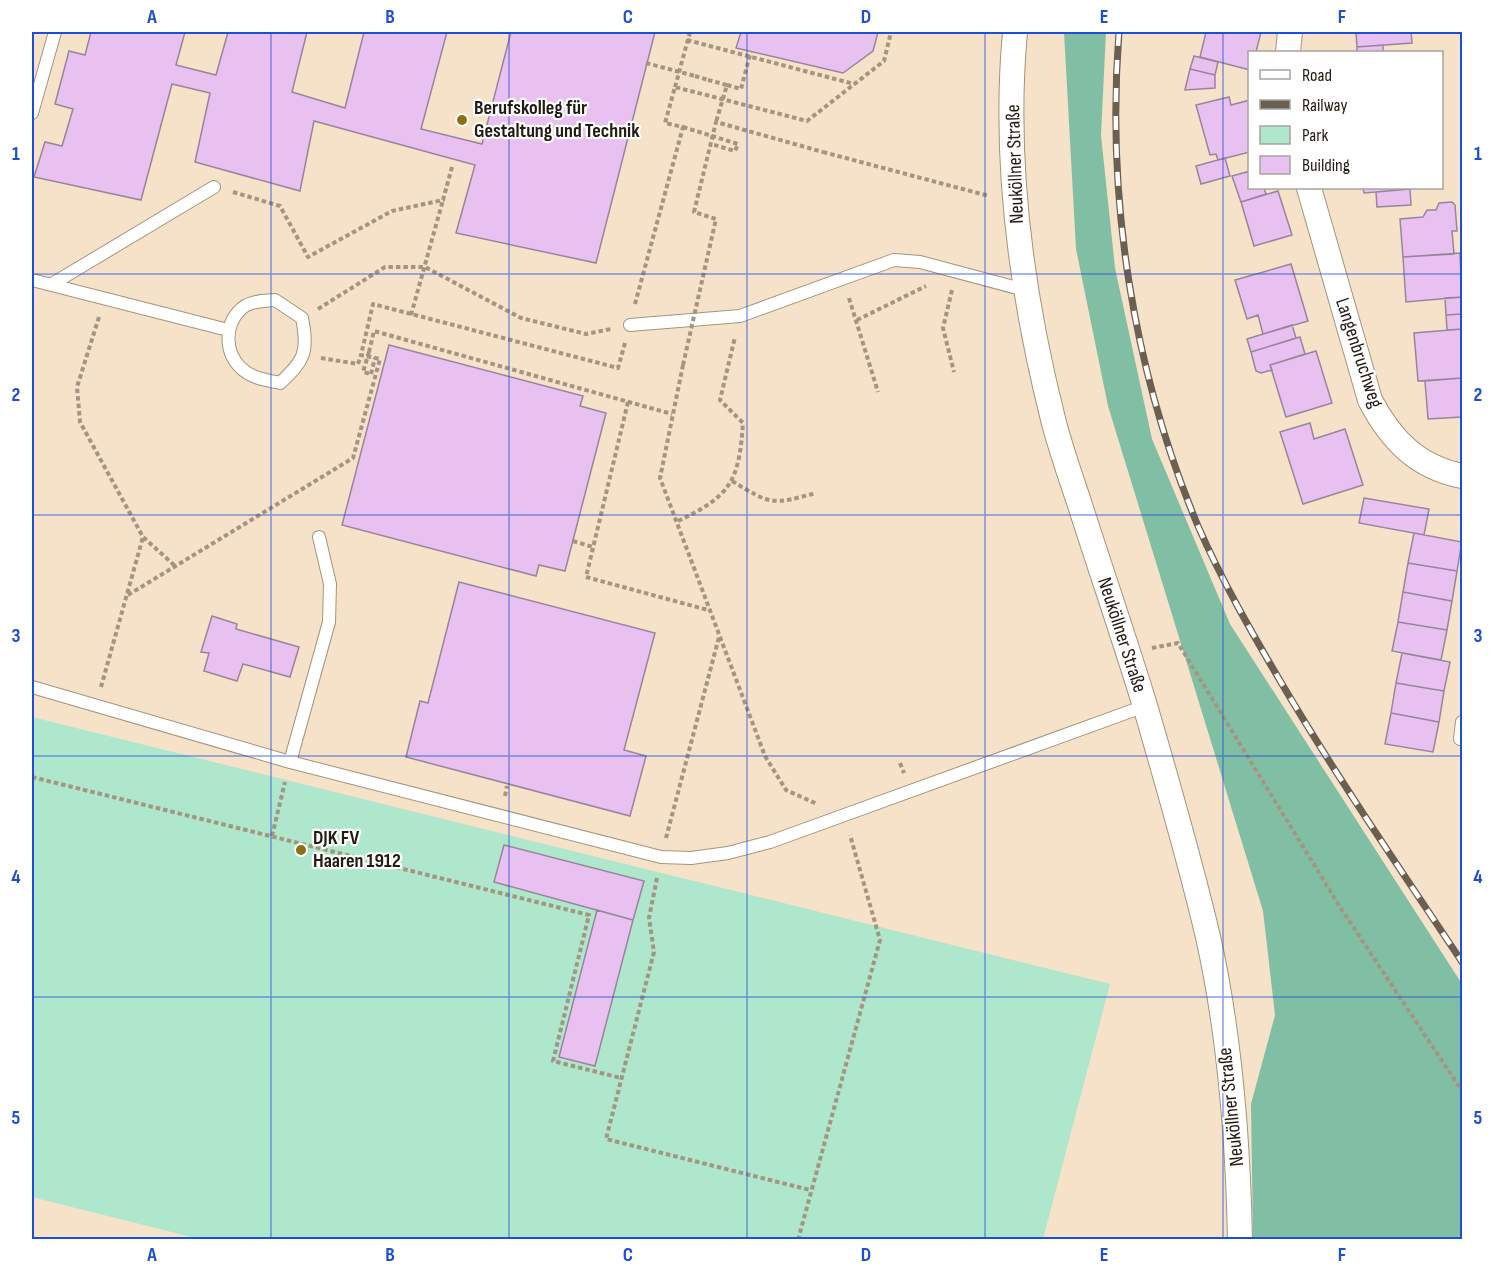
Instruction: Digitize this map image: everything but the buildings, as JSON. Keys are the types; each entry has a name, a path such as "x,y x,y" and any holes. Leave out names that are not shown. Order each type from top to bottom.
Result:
{"street":[{"name":"Neuköllner Straße","path":"1015,32 1012,61 1013,202 1025,290 1053,421 1145,706 1178,819 1208,940 1228,1067 1239,1181 1240,1239"},
{"path":"1287,51 1290,32"},
{"name":"Langenbruchweg","path":"1309,189 1370,400 1383,426 1400,447 1421,461 1445,472 1462,476"}],"lane":[{"path":"32,113 55,32"},
{"path":"52,284 214,187"},
{"path":"630,325 740,316 894,260 920,262 1025,290"},
{"path":"32,279 105,300 228,330"},
{"path":"275,300 302,318 305,355 296,368 280,383 259,379 241,369 230,354 228,330 240,309 258,301 275,300"},
{"path":"290,762 329,622 330,584 319,537"},
{"path":"32,687 290,762 661,857 691,858 728,854 770,842 1145,706"},
{"path":"1460,739 1462,722"}],"path":[{"path":"690,32 665,123 738,144 735,151 711,144"},
{"path":"675,87 807,121 884,61 891,32"},
{"path":"687,40 854,84"},
{"path":"646,63 741,89 751,51"},
{"path":"727,85 694,212 716,219 660,478 765,756 786,790 842,815 880,940 798,1239"},
{"path":"716,122 1013,202"},
{"path":"305,355 358,364 374,304 618,368 683,127"},
{"path":"411,315 452,167"},
{"path":"214,187 280,206 308,257 392,211 442,200"},
{"path":"302,318 386,267 425,267 521,318 586,334 630,325"},
{"path":"857,320 956,271"},
{"path":"954,372 943,328 956,271"},
{"path":"105,300 77,387 80,422 143,537 174,565"},
{"path":"855,311 878,392"},
{"path":"678,521 710,506 732,481 741,454 743,423 720,400 740,316"},
{"path":"375,358 371,374 363,372 374,331 672,414"},
{"path":"128,595 353,458 380,359 361,355"},
{"path":"628,402 586,577 709,610"},
{"path":"732,481 760,498 777,503 816,493"},
{"path":"95,706 143,537"},
{"path":"573,541 593,547"},
{"path":"719,636 661,857 649,918 654,952 606,1139 810,1190"},
{"path":"1127,652 1178,643 1340,907 1462,1091"},
{"path":"272,836 290,762"},
{"path":"32,777 589,915 553,1061 621,1078"}],"green space":[{"path":"1064,32 1106,32 1101,135 1115,268 1152,439 1230,624 1462,984 1462,1239 1253,1239 1251,1104 1275,1015 1263,911 1108,406 1076,249"},
{"name":"DJK FV Haaren 1912","path":"32,717 1110,984 1043,1239 199,1239 32,1197"}],"railway":[{"path":"1119,32 1116,95 1117,158 1121,221 1129,284 1156,407 1175,467 1217,567 1271,665 1347,789 1462,962"}],"place":[{"name":"Berufskolleg für Gestaltung und Technik","path":"462,120"},
{"name":"DJK FV Haaren 1912","path":"301,850"}]}
